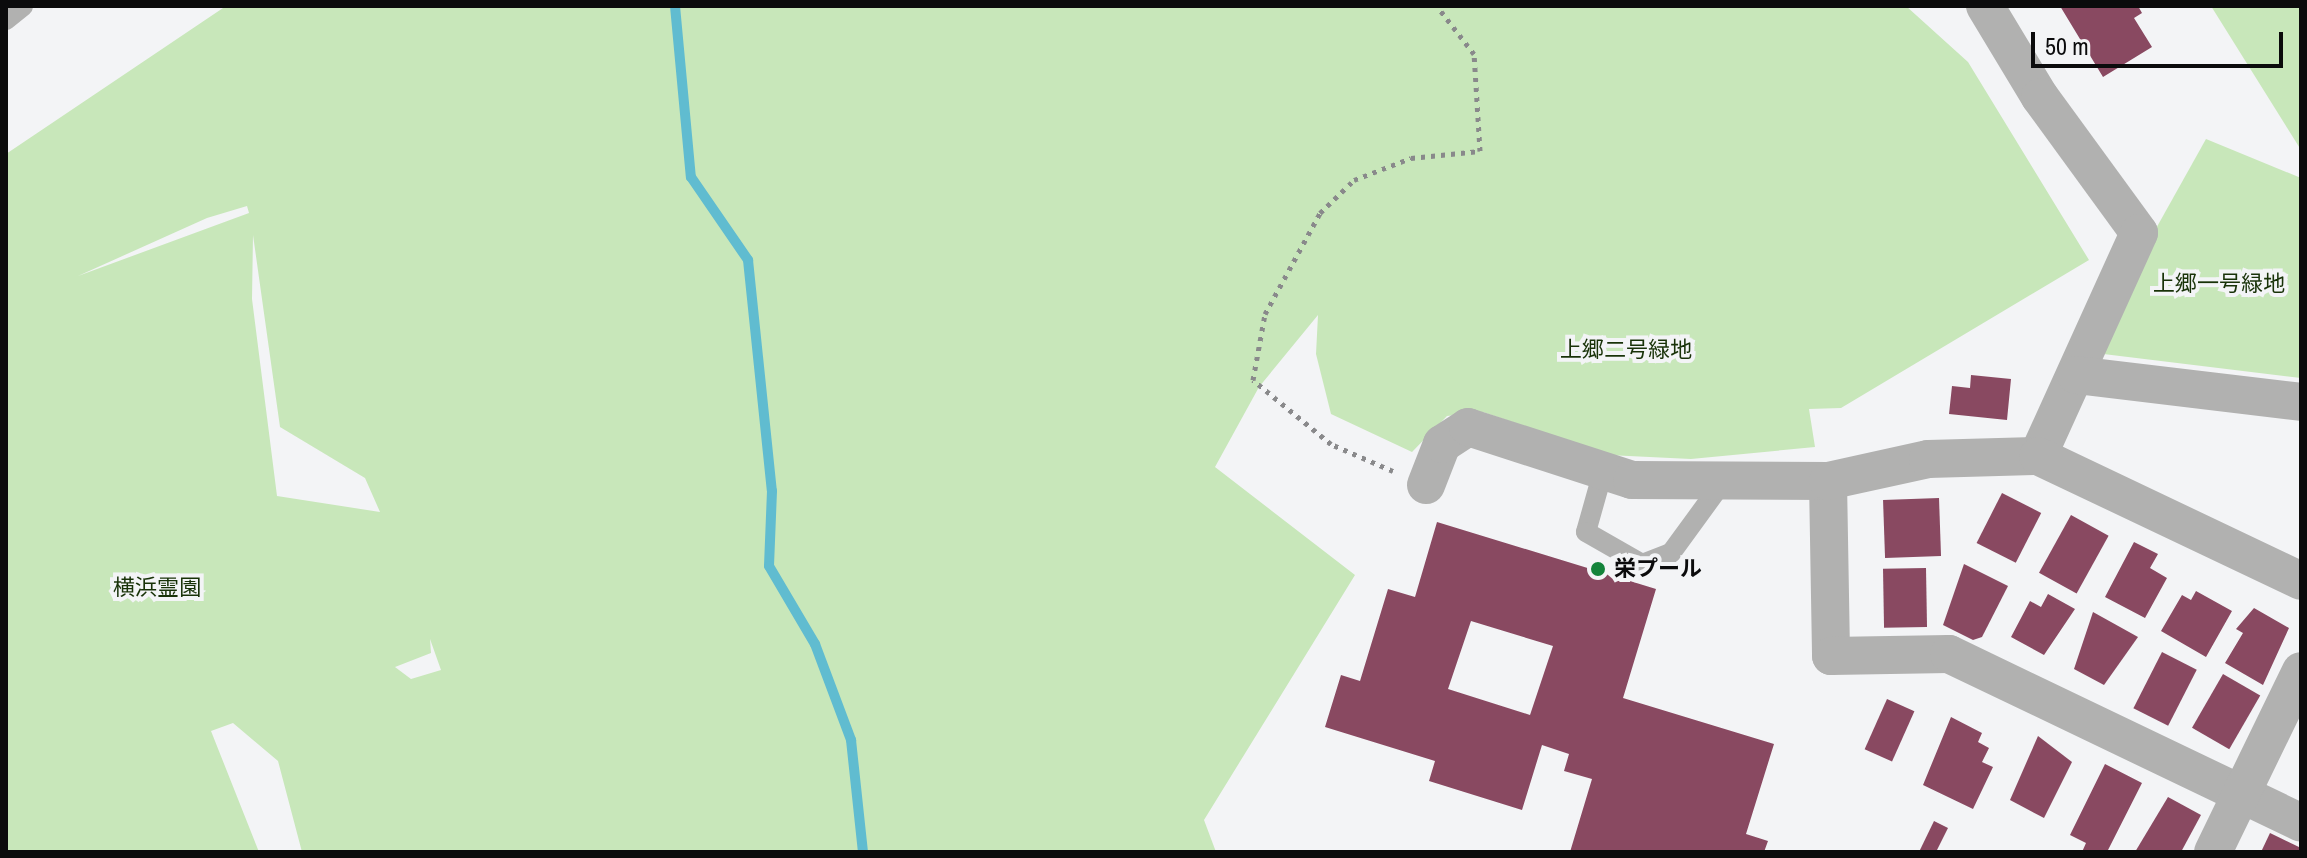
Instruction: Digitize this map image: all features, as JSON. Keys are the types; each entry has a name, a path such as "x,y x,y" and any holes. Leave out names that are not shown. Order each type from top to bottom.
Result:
{"street":[{"path":"1985,6 2040,97 2139,233 2038,456"},
{"path":"2076,375 2301,402"},
{"path":"1426,485 1442,444 1468,427 1602,475 1828,481 1928,459 2038,456 2301,581"},
{"path":"1828,481 1831,656 1949,654 2301,823"},
{"path":"2213,852 2301,671"}],"lane":[{"path":"6,20 23,6"},
{"path":"1602,475 1586,532 1642,564 1671,553 1725,479"}],"path":[{"path":"1426,485 1331,444 1253,380 1265,314 1320,213 1354,180 1411,158 1480,151 1474,54 1437,6"}],"green space":[{"path":"226,6 1906,6 1968,62 2089,260 1841,408 1809,409 1815,447 1691,459 1608,455 1483,412 1447,416 1412,452 1331,414 1316,354 1318,315 1259,387 1215,467 1355,575 1204,820 1216,852 302,852 278,761 233,723 211,731 259,852 6,852 6,154","holes":["247,206 249,213 78,276 207,218","253,235 280,427 365,478 380,512 277,496 252,299","430,639 441,670 411,679 395,667 431,653"]},
{"path":"2211,6 2301,6 2301,150"},
{"name":"上郷一号緑地","path":"2206,139 2301,178 2301,378 2087,352"}],"building":[{"path":"2060,6 2138,6 2142,13 2134,18 2152,47 2103,77"},
{"path":"1971,375 2011,379 2007,420 1949,414 1952,386 1970,388"},
{"path":"2002,493 2041,513 2016,563 1977,543"},
{"path":"1939,498 1941,556 1885,558 1883,500"},
{"path":"2071,515 2109,536 2077,594 2039,573"},
{"path":"1437,522 1656,589 1623,698 1774,744 1746,834 1768,841 1764,852 1570,852 1592,779 1564,771 1569,754 1542,745 1522,810 1429,781 1435,761 1325,727 1341,675 1360,681 1388,589 1415,597","holes":["1471,621 1553,646 1530,715 1448,689"]},
{"path":"2134,542 2158,554 2150,568 2167,578 2145,618 2105,597"},
{"path":"1964,564 2008,586 1982,637 1973,640 1943,625"},
{"path":"1926,568 1927,627 1884,628 1883,569"},
{"path":"2196,591 2232,611 2206,657 2161,631 2182,595 2191,600"},
{"path":"2048,594 2075,609 2044,655 2011,637 2030,601 2041,607"},
{"path":"2254,608 2289,628 2263,685 2225,663 2243,633 2236,629"},
{"path":"2093,612 2138,637 2104,685 2074,669"},
{"path":"2162,652 2197,670 2168,726 2133,708"},
{"path":"2223,674 2260,695 2229,749 2192,728"},
{"path":"1887,699 1914,711 1892,761 1865,749"},
{"path":"1951,717 1982,733 1978,742 1989,748 1982,762 1993,767 1973,809 1923,785"},
{"path":"2038,736 2072,762 2044,818 2010,800"},
{"path":"2105,764 2142,783 2107,852 2082,852 2086,843 2070,835"},
{"path":"2168,797 2201,815 2181,852 2135,852"},
{"path":"1934,821 1948,828 1936,852 1919,852"},
{"path":"2270,833 2301,848 2301,852 2261,852"}],"waterway":[{"path":"675,6 691,177 748,260 772,491 769,566 815,644 851,740 863,852"}],"place":[{"name":"栄プール","path":"1598,569"}],"park label":[{"name":"上郷二号緑地","path":"1626,350"},
{"name":"横浜霊園","path":"157,588"}]}
